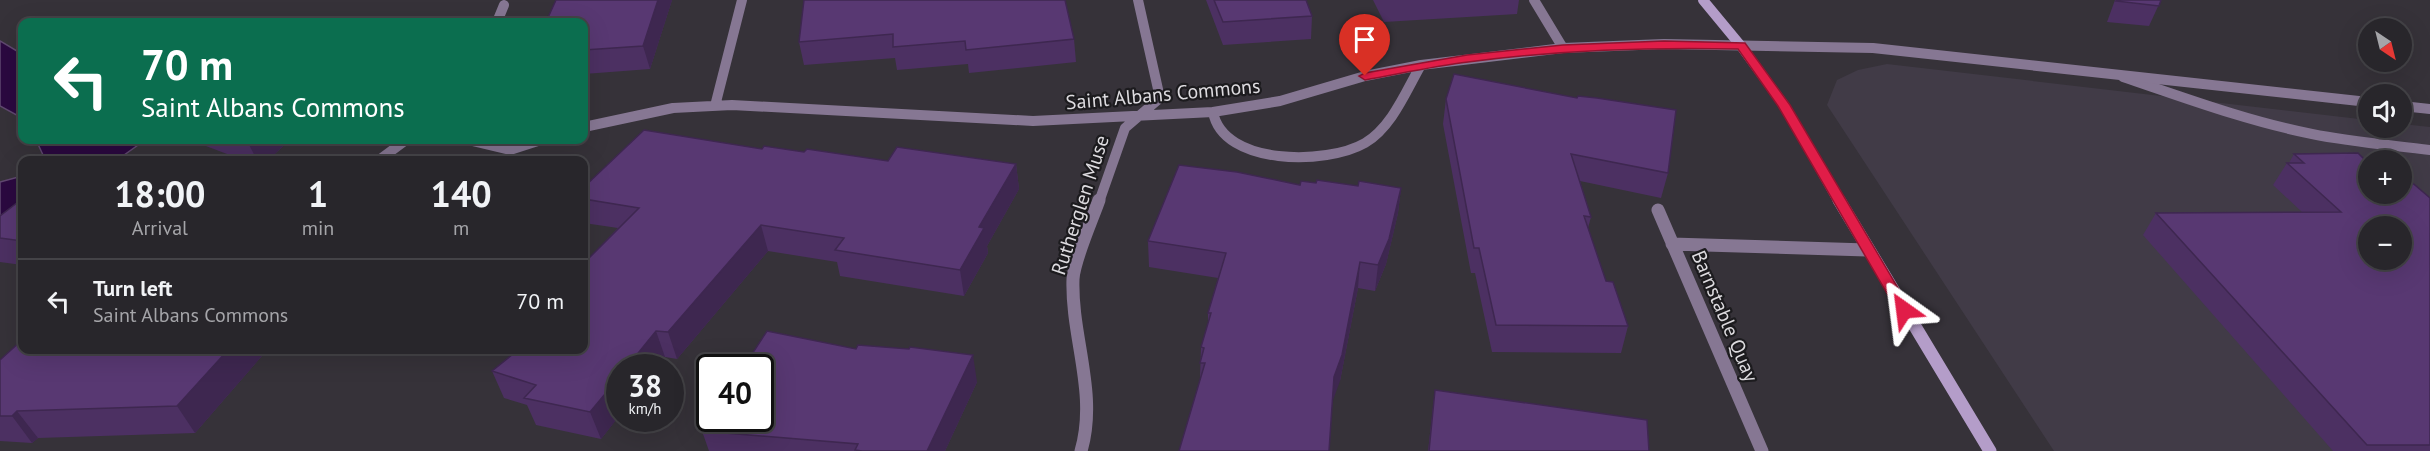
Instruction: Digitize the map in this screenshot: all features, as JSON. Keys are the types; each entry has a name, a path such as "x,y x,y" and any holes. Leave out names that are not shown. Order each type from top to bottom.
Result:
{"street":[{"path":"715,106 742,0"},
{"path":"1135,117 1153,107 1160,98 1138,0"},
{"path":"1534,0 1563,48"},
{"path":"1703,0 1741,46 1784,105 1868,250 1990,451"},
{"path":"498,18 504,5"},
{"name":"Saint Albans Commons","path":"588,126 673,108 715,106 1033,121 1213,112 1280,101 1365,76 1420,65 1563,48 1664,44 1873,48 2108,72"},
{"path":"1213,112 1216,127 1229,140 1249,150 1284,156 1341,153 1364,144 1381,131 1420,65"},
{"path":"2108,72 2358,101"},
{"path":"2108,72 2252,120 2295,131 2430,150"},
{"path":"2412,107 2430,109"},
{"name":"Rutherglen Muse","path":"1081,451 1087,431 1088,394 1073,308 1073,275 1125,128 1135,117"},
{"path":"384,156 401,144"},
{"path":"479,144 510,155 533,144"},
{"path":"1658,210 1672,244"},
{"name":"Barnstable Quay","path":"1762,451 1672,244 1868,250"}],"shaded area":[{"path":"0,41 18,52 18,116 0,106"},
{"path":"1887,64 2358,119 2358,138 2412,138 2412,125 2430,127 2430,451 2054,451 1827,105 1837,80 1858,70"},
{"path":"38,144 138,145 123,156 44,156"},
{"path":"18,177 18,224 0,229 0,182"}],"building":[{"path":"556,0 658,0 643,46 588,50 588,18 548,18"},
{"path":"804,0 1065,0 1074,39 966,50 965,41 893,47 893,34 799,42"},
{"path":"1214,0 1306,0 1312,16 1223,22"},
{"path":"2117,0 2161,0 2159,6"},
{"path":"1454,74 1577,98 1578,96 1597,98 1676,110 1668,173 1571,154 1591,217 1584,216 1606,281 1613,282 1628,326 1496,325 1479,248 1474,248 1446,99"},
{"path":"644,130 762,149 764,146 804,152 807,149 888,161 897,147 1016,164 979,227 984,228 960,270 835,250 844,238 761,225 668,332 656,331 637,354 606,354 606,393 590,412 524,398 536,385 492,371 513,354 588,354 588,259 639,208 588,200 588,183"},
{"path":"2358,153 2358,204 2412,204 2412,183 2430,198 2430,445 2367,445 2156,213 2341,212 2287,163 2304,163 2294,154"},
{"path":"1179,165 1237,172 1300,185 1301,181 1316,183 1317,180 1358,186 1359,181 1401,188 1389,239 1378,265 1360,262 1342,355 1334,377 1329,451 1179,451 1205,363 1200,363 1204,348 1201,347 1211,313 1208,313 1226,253 1148,241"},
{"path":"18,202 18,240 0,238 0,216"},
{"path":"767,331 856,349 858,345 909,349 910,347 973,355 927,451 862,451 855,450 858,444 714,432 774,432 774,354 752,354"},
{"path":"18,344 18,354 224,354 177,406 17,411 12,416 0,416 0,360"},
{"path":"1435,390 1647,420 1649,451 1429,451"}],"route":[{"path":"1365,76 1467,58 1563,48 1664,44 1741,46 1784,105 1904,310"}]}
